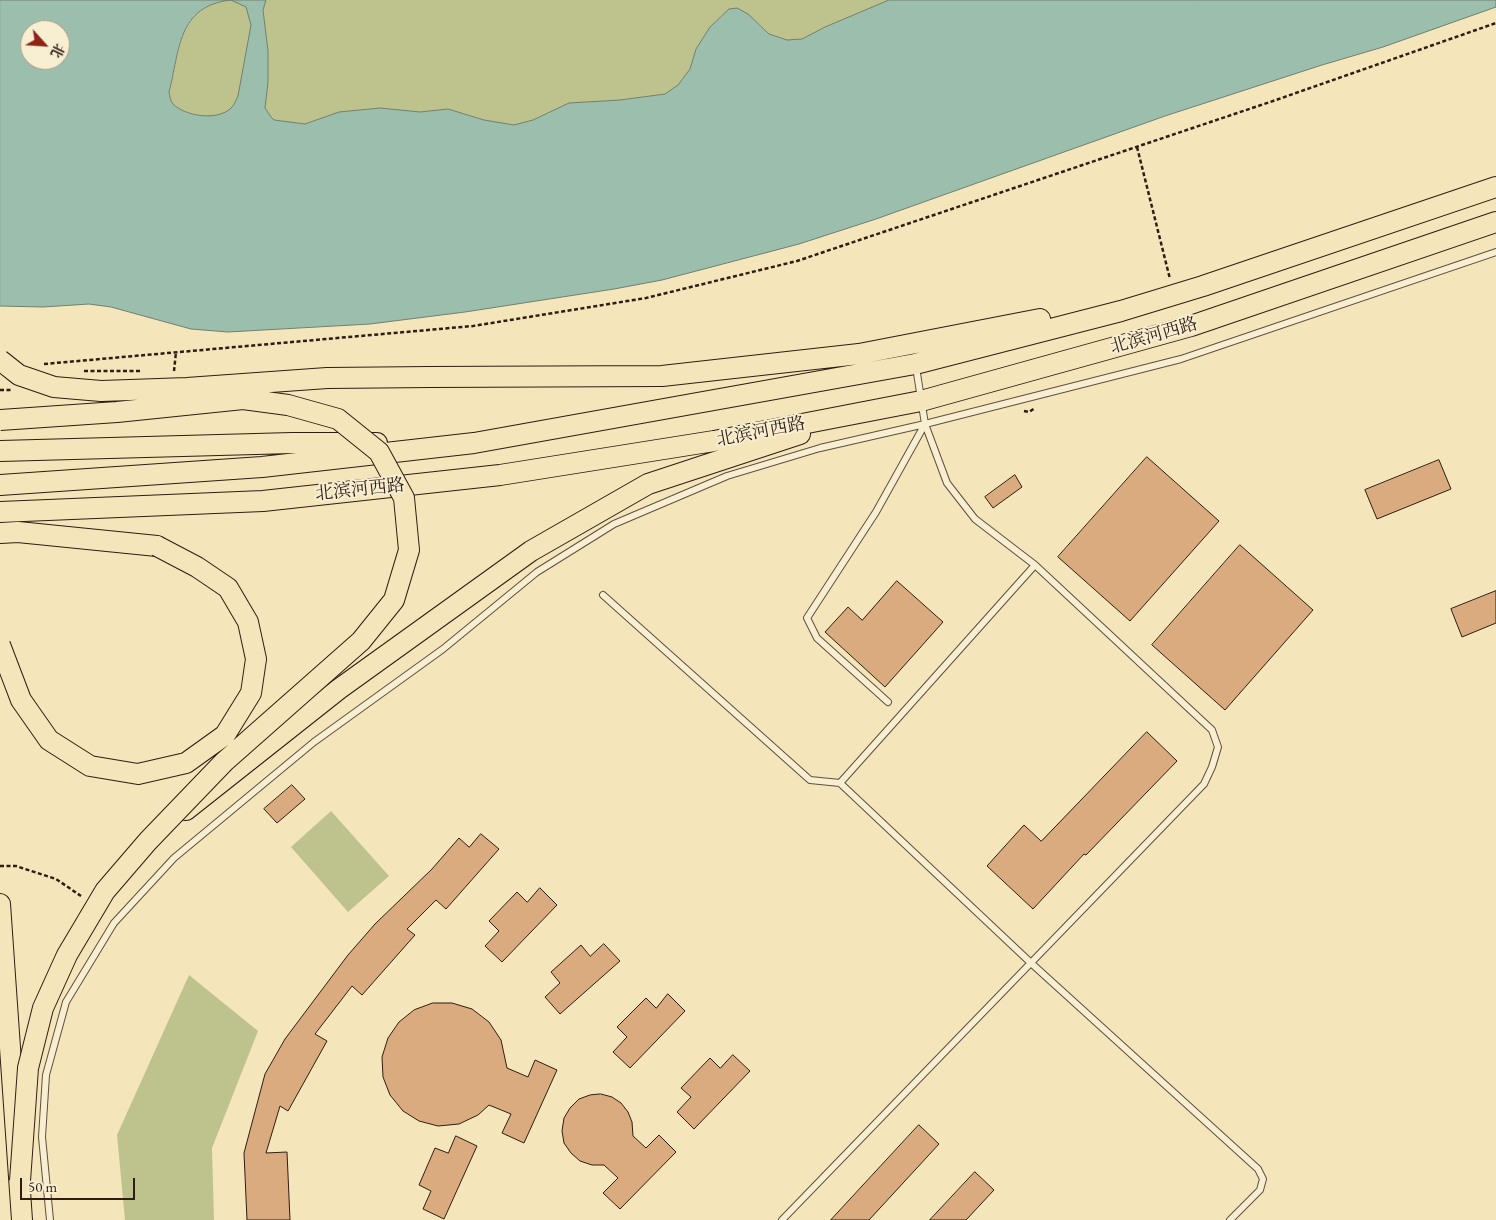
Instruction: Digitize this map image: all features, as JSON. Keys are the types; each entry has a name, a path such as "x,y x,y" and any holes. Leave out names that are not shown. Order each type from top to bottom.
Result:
{"main road":[{"name":"北滨河西路","path":"0,485 262,467 474,443 915,364 1121,311 1174,295 1496,187"},
{"name":"北滨河西路","path":"0,512 263,501 500,475 714,441 870,411 921,401 1191,326 1496,222"},
{"path":"0,360 19,376 54,387 101,391 187,388 328,378 662,376 858,354 1050,317 1121,311"},
{"path":"0,420 117,412 243,399 288,405 338,419 379,452 404,498 409,550 394,600 361,641 224,762 148,841 105,892 67,955 44,1008 28,1068 20,1181"},
{"path":"148,841 340,689 531,551 648,484 870,411"},
{"path":"0,451 292,443 474,443"},
{"path":"9,532 84,508"},
{"path":"0,645 22,700 49,740 90,766 138,774 186,763 225,734 251,693 256,659 248,622 228,588 197,567 156,546 9,532"},
{"path":"0,904 22,1220"}],"lane":[{"path":"50,1220 42,1137 46,1075 66,1002 114,923 174,858 314,742 443,649 537,572 614,524 727,476 820,448 925,424 1181,359 1496,252"},
{"path":"782,1220 1204,784 1218,747 1212,730 1035,565 975,519 947,483 925,424 915,364"},
{"path":"888,702 817,638 807,618 876,512 925,424"},
{"path":"840,783 1035,565"},
{"path":"603,594 810,780 840,783 1031,963 1258,1169 1263,1179 1260,1190 1230,1220"}],"path":[{"path":"39,364 473,326 646,298 798,261 1137,147 1496,23"},
{"path":"1137,147 1174,295"},
{"path":"174,371 176,352"},
{"path":"79,371 145,371"},
{"path":"0,866 16,866 56,879 84,898"}],"green space":[{"path":"231,0 246,7 251,25 238,96 230,110 224,113 201,116 185,112 173,104 169,92 184,32 200,11 213,4"},
{"path":"266,0 889,0 825,27 802,39 787,40 769,34 748,14 729,9 710,27 696,49 690,69 678,85 665,94 620,100 569,103 533,120 514,125 484,120 448,109 420,112 380,108 339,112 305,124 274,120 265,108 268,82 268,51 263,10"},
{"path":"331,811 389,876 348,912 291,847"},
{"path":"189,975 258,1031 212,1148 214,1220 125,1220 117,1135"}],"shaded area":[{"path":"0,0 231,0 266,0 263,10 268,51 268,82 265,108 274,120 305,124 339,112 380,108 420,112 448,109 484,120 514,125 533,120 569,103 620,100 665,94 678,85 690,69 696,49 710,27 729,9 737,8 748,14 769,34 787,40 802,39 825,27 889,0 1496,0 1496,7 1383,47 1165,116 876,219 799,244 662,280 465,312 370,324 228,332 191,329 111,307 89,304 43,307 0,306","holes":["231,0 246,7 251,25 238,96 234,105 224,113 209,116 185,112 178,108 172,103 169,92 179,46 184,32 191,21 200,11 213,4"]}],"building":[{"path":"1147,457 1219,521 1130,621 1058,557"},
{"path":"1439,460 1451,489 1377,519 1365,490"},
{"path":"1015,475 1022,487 993,508 985,497"},
{"path":"1240,545 1313,610 1225,710 1152,645"},
{"path":"897,581 943,622 885,687 825,632 848,607 862,620"},
{"path":"1496,591 1496,623 1462,637 1451,609"},
{"path":"1147,732 1177,761 1086,855 1084,854 1033,909 987,866 1024,825 1041,841"},
{"path":"292,785 305,799 277,823 264,809"},
{"path":"481,834 499,849 446,909 436,900 407,929 415,935 362,995 352,986 315,1034 327,1041 288,1111 280,1106 266,1153 287,1152 290,1220 247,1220 244,1153 265,1074 285,1039 348,955 375,924 432,869 459,838 469,847"},
{"path":"540,888 557,905 502,962 485,946 499,931 489,921 517,892 527,902"},
{"path":"604,944 620,961 560,1014 545,997 560,983 551,972 581,945 590,956"},
{"path":"668,994 685,1011 630,1068 613,1052 627,1037 617,1027 646,998 656,1008"},
{"path":"433,1003 452,1003 472,1009 489,1022 501,1040 507,1068 528,1077 535,1060 557,1070 524,1143 502,1133 511,1114 489,1105 478,1115 459,1124 438,1126 419,1121 403,1111 390,1095 383,1077 382,1057 388,1038 399,1022 414,1010"},
{"path":"733,1055 750,1071 694,1129 677,1112 691,1097 681,1088 710,1058 720,1068"},
{"path":"601,1094 612,1097 621,1103 628,1112 632,1122 633,1136 646,1148 659,1135 676,1152 620,1209 603,1193 618,1178 604,1165 592,1165 580,1161 564,1143 562,1131 564,1118 579,1099"},
{"path":"919,1125 939,1144 869,1220 831,1220"},
{"path":"456,1136 477,1146 444,1219 423,1209 431,1191 419,1185 435,1148 448,1153"},
{"path":"975,1172 994,1190 966,1220 930,1220"}]}
